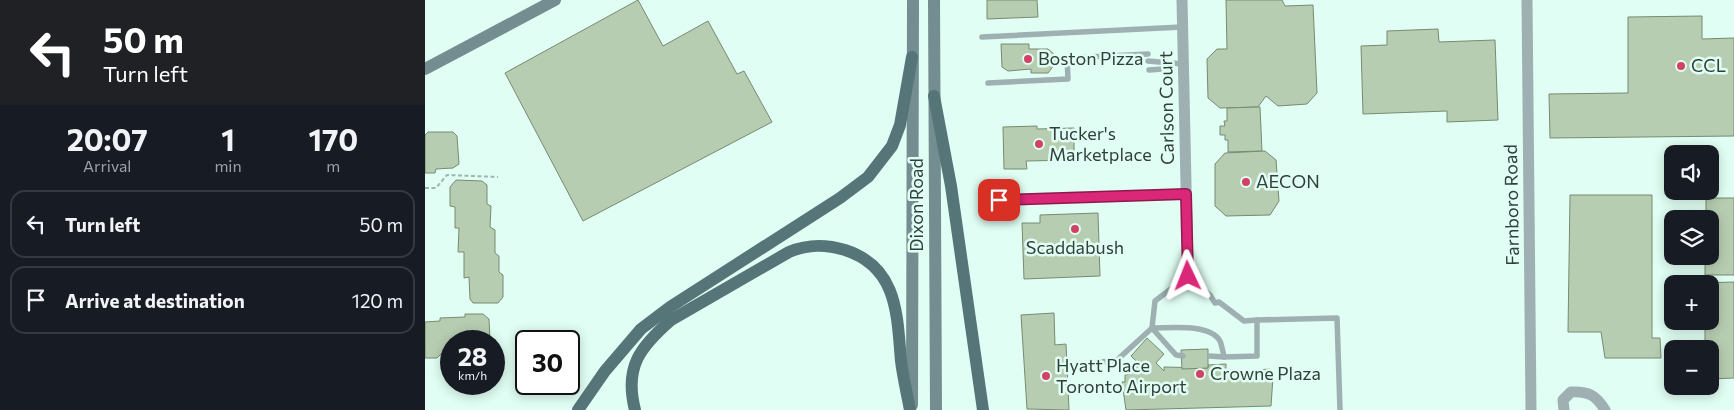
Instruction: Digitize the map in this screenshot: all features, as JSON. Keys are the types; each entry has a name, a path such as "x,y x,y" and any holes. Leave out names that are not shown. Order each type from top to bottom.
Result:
{"main road":[{"path":"425,69 555,0"},
{"name":"Dixon Road","path":"911,410 913,0"},
{"name":"Dixon Road","path":"935,0 936,410"},
{"path":"578,410 605,371 641,329 671,307 840,198 868,177 892,146 900,125 912,58"},
{"path":"934,96 951,186 983,410"},
{"path":"635,410 631,393 632,373 638,354 655,334 671,320 789,252 800,247 815,246 830,246 849,252 868,262 881,275 890,290 897,306 901,362 911,410"}],"street":[{"name":"Carlson Court","path":"1181,0 1188,276"},
{"name":"Farnboro Road","path":"1527,0 1531,410"},
{"path":"1563,410 1563,400 1571,392 1587,391 1599,400 1605,410"}],"lane":[{"path":"982,37 1182,27"},
{"path":"988,83 1068,79 1067,58 1148,54"},
{"path":"1148,61 1183,64"},
{"path":"1149,70 1163,69 1169,64"},
{"path":"999,200 1186,194"},
{"path":"1097,362 1116,361 1152,328 1155,301 1188,276 1244,321 1337,318 1340,410"},
{"path":"1209,356 1257,356 1257,320"},
{"path":"1152,328 1175,355 1183,356"},
{"path":"1152,328 1198,328 1212,333 1220,341 1224,357"}],"path":[{"path":"425,188 436,188 447,175 498,177"}],"building":[{"path":"638,0 663,46 708,21 737,74 744,71 772,122 583,221 505,73"},
{"path":"987,0 1037,0 1038,17 987,19"},
{"path":"1226,0 1282,0 1285,6 1313,5 1317,93 1307,104 1278,106 1266,96 1258,107 1220,108 1208,98 1207,59 1217,49 1227,49"},
{"name":"CCL","path":"1702,16 1702,39 1734,38 1734,136 1550,138 1549,94 1628,93 1628,17"},
{"path":"1438,29 1439,42 1495,40 1498,120 1447,122 1447,111 1363,114 1361,46 1387,45 1387,31"},
{"name":"Boston Pizza","path":"1001,44 1029,44 1029,49 1048,49 1055,55 1055,64 1048,73 1031,73 1031,69 1008,71 1002,67"},
{"path":"1260,107 1262,151 1228,152 1228,140 1225,140 1225,135 1220,135 1220,126 1225,126 1224,121 1227,121 1227,108"},
{"name":"Tucker's Marketplace","path":"1037,126 1037,129 1074,128 1074,160 1026,161 1027,169 1004,169 1003,127"},
{"path":"428,132 453,132 457,136 459,164 453,168 436,169 435,173 425,173 425,135"},
{"name":"AECON","path":"1265,151 1276,160 1279,201 1270,215 1226,216 1215,206 1215,164 1225,153"},
{"path":"456,180 482,181 487,185 487,204 491,206 490,227 495,230 495,253 499,256 499,272 503,275 503,297 498,303 473,303 470,299 469,277 464,278 464,252 458,252 459,228 455,228 455,207 450,206 450,187"},
{"path":"1570,195 1652,195 1652,338 1660,338 1661,358 1605,358 1601,332 1568,332"},
{"path":"1734,198 1734,275 1705,275 1705,265 1719,265 1719,210 1706,210 1706,200"},
{"path":"1098,213 1100,276 1024,279 1022,223 1040,223 1040,215"},
{"path":"1719,282 1734,282 1734,378 1719,379 1719,340 1705,340 1705,330 1719,330"},
{"name":"Hyatt Place Toronto Airport","path":"1054,313 1055,345 1066,344 1069,410 1027,409 1021,315"},
{"path":"465,314 483,314 489,319 490,330 440,330 440,355 437,358 425,358 425,322 440,321 440,318 465,317"},
{"name":"Crowne Plaza","path":"1147,338 1164,354 1156,363 1164,371 1164,367 1208,368 1208,365 1226,364 1226,372 1256,373 1256,370 1270,369 1270,377 1273,377 1271,406 1126,410 1122,382 1125,382 1125,375 1131,374 1139,364 1131,356"},
{"path":"1208,349 1208,368 1182,369 1181,350"}],"place":[{"name":"Boston Pizza","path":"1028,59"},
{"name":"CCL","path":"1681,66"},
{"name":"Tucker's Marketplace","path":"1039,144"},
{"name":"AECON","path":"1246,182"},
{"name":"Scaddabush","path":"1075,229"},
{"name":"Crowne Plaza","path":"1200,374"},
{"name":"Hyatt Place Toronto Airport","path":"1046,376"}],"route":[{"path":"999,200 1186,194 1188,276"}]}
